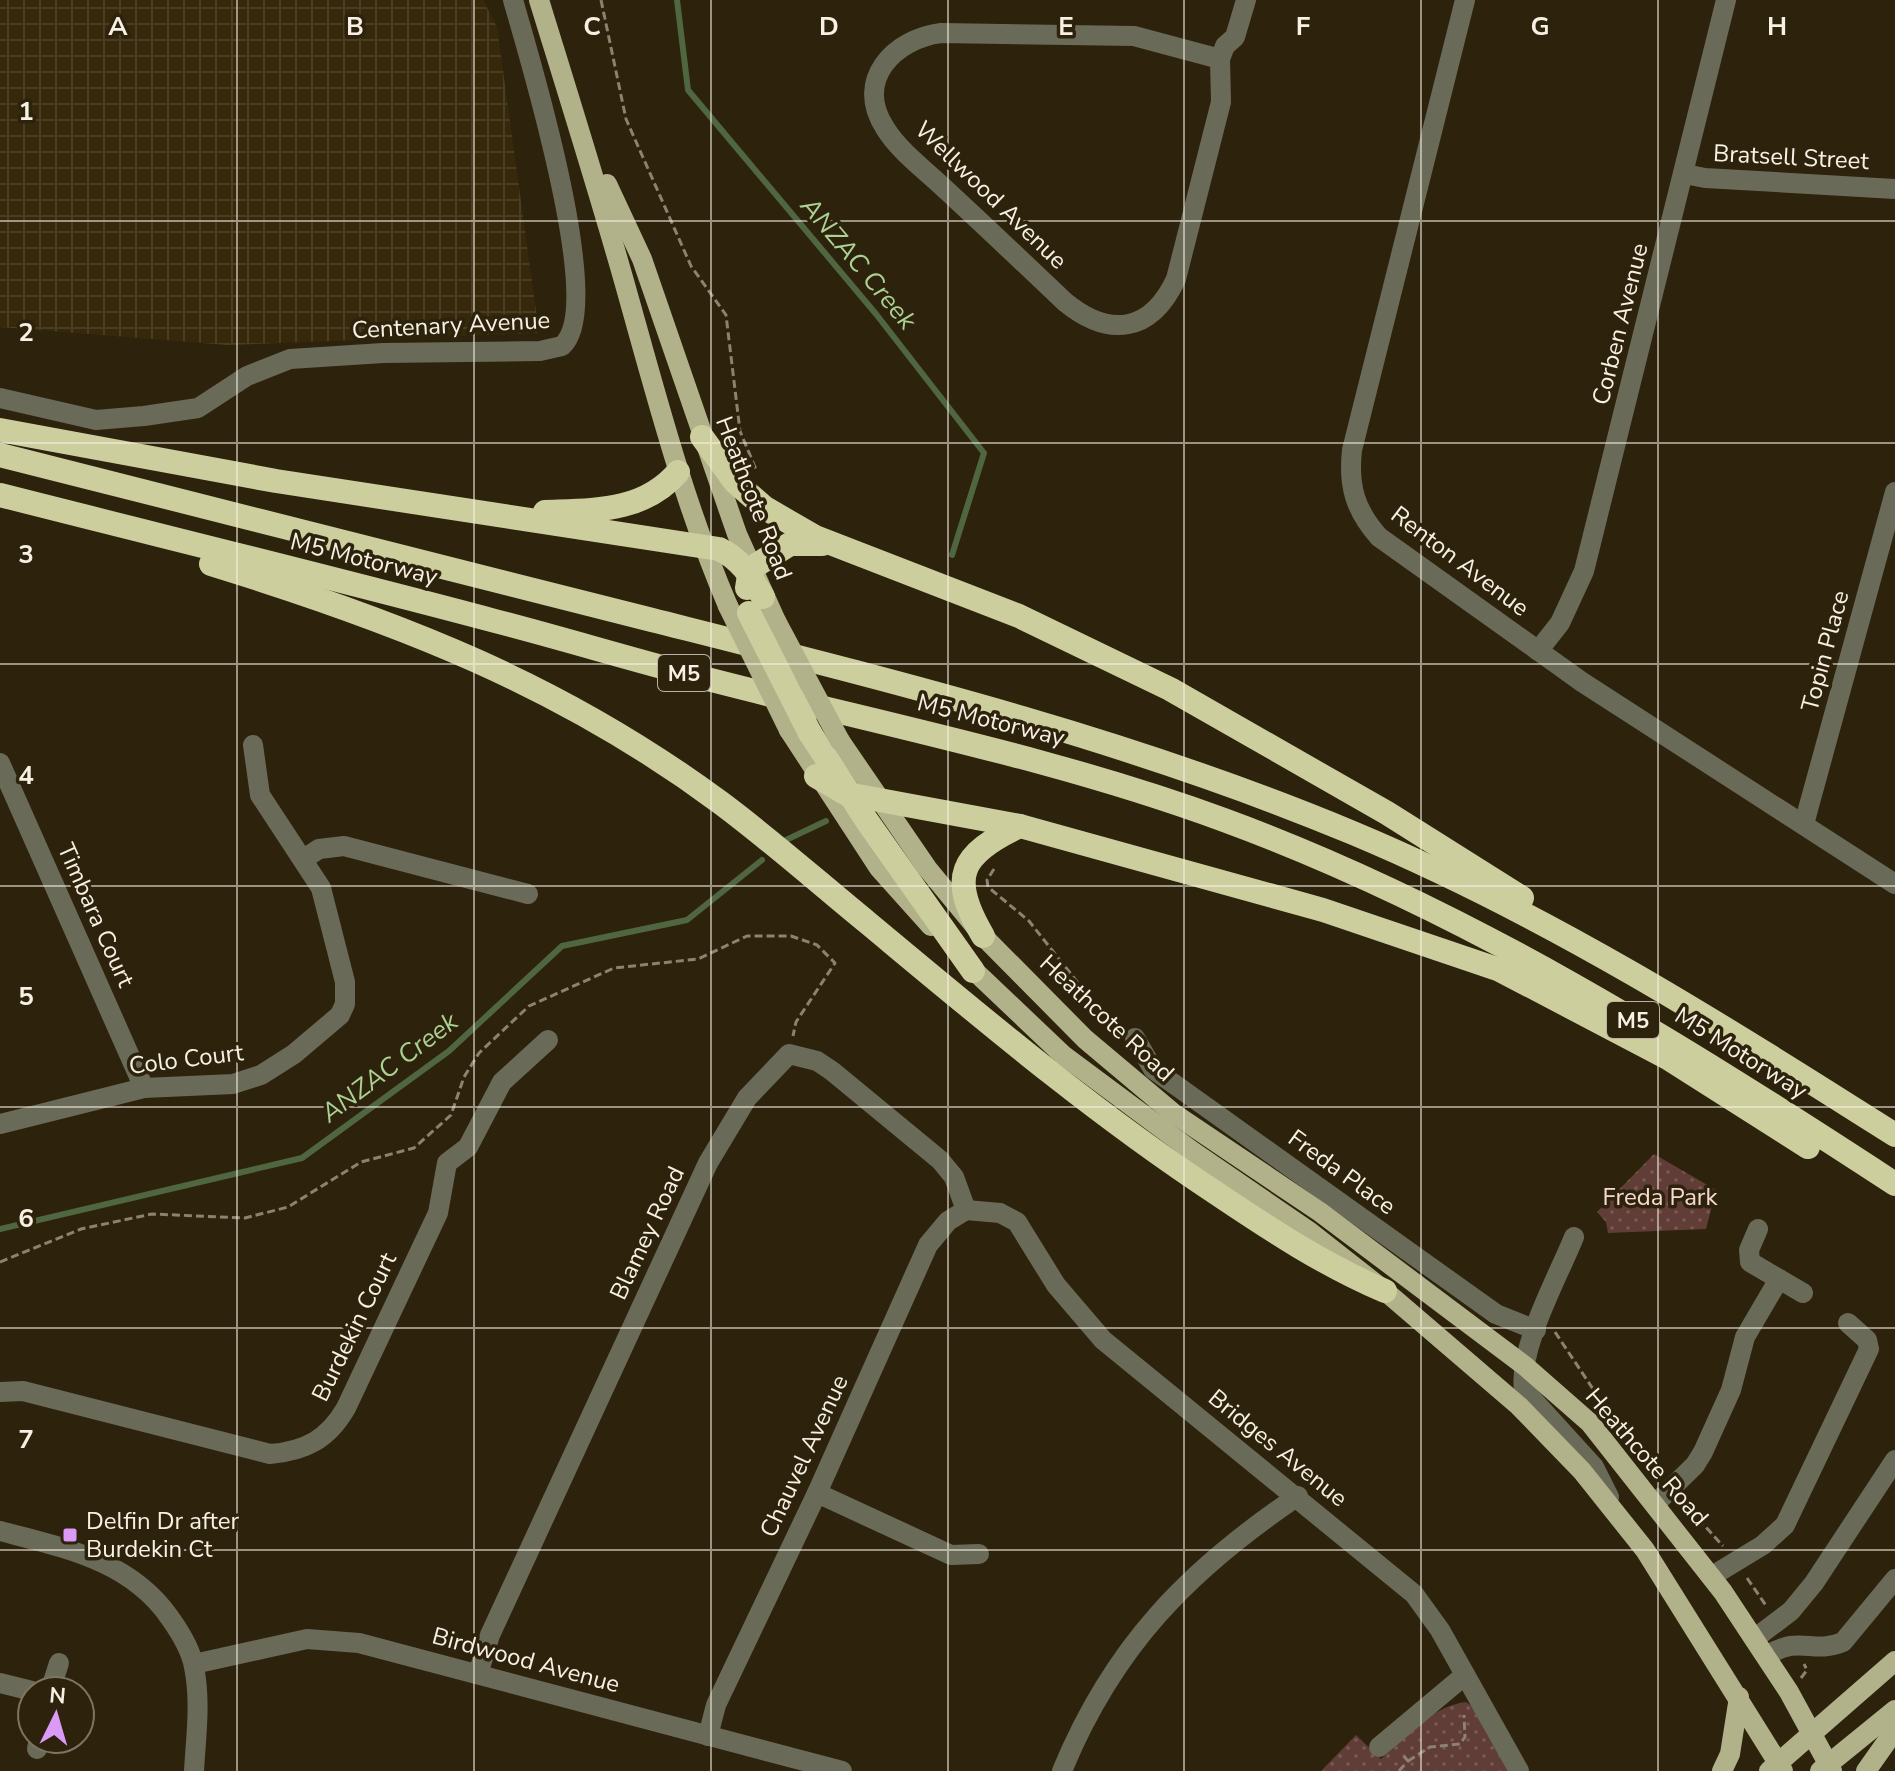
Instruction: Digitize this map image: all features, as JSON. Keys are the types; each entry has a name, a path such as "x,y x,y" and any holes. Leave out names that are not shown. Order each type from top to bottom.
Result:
{"highway":[{"path":"0,430 276,481 703,546 731,555 749,570"},
{"path":"702,437 735,482 765,508 815,537 1019,616 1184,697 1387,813 1713,1019"},
{"name":"M5 Motorway","path":"0,455 899,682 1057,726 1190,770 1355,834 1482,894 1713,1019 1895,1135"},
{"path":"491,513 577,511 641,501 664,489 678,472"},
{"path":"0,497 311,595 434,640 533,685 599,721 732,812 1119,1126 1332,1269 1385,1291"},
{"name":"M5 Motorway","path":"0,497 1064,767 1225,820 1360,877 1501,944 1718,1068 1895,1184"},
{"path":"749,570 790,544 807,541 844,547"},
{"path":"749,570 747,605 800,732 849,794 973,971"},
{"path":"816,776 849,794 1020,826 1323,910 1500,970 1668,1058 1836,1164 1895,1193"},
{"path":"983,936 963,895 971,857 987,841 1020,826"}],"main road":[{"name":"Heathcote Road","path":"539,0 580,126 678,472 703,546 747,605 776,621 840,741 927,868 983,936 1085,1039 1173,1113 1320,1212 1525,1366 1590,1423 1712,1576 1789,1692 1827,1769"},
{"name":"Heathcote Road","path":"580,126 642,259 749,570"},
{"name":"Heathcote Road","path":"800,732 816,776 879,868 973,971 1063,1055 1121,1100 1310,1232 1385,1291 1519,1406 1582,1471 1645,1550 1739,1697 1776,1768"},
{"path":"1776,1768 1811,1732 1895,1661"},
{"path":"1722,1771 1730,1754 1739,1697"},
{"path":"1827,1769 1895,1710"},
{"path":"1866,1771 1895,1730"}],"street":[{"name":"Centenary Avenue","path":"0,398 96,420 144,416 198,408 247,376 290,359 383,353 540,351 562,346 569,341 577,271 544,111 513,0"},
{"name":"Wellwood Avenue","path":"1220,59 1134,36 941,33 919,36 901,45 887,58 879,73 877,109 884,127 908,154 1065,302 1093,322 1126,325 1162,306 1176,279 1221,102 1220,59 1225,46 1235,37 1246,0"},
{"name":"Renton Avenue","path":"1465,0 1352,450 1349,475 1363,518 1379,537 1538,651 1684,750 1895,884"},
{"name":"Corben Avenue","path":"1538,651 1560,623 1584,571 1726,0"},
{"name":"Bratsell Street","path":"1685,174 1705,178 1895,189"},
{"name":"Topin Place","path":"1804,824 1895,492"},
{"name":"Colo Court","path":"0,1124 144,1088 233,1084 261,1075 294,1054 340,1015 345,1004 345,982 321,888 305,858 260,795 253,745"},
{"name":"Timbara Court","path":"0,763 144,1088"},
{"path":"305,858 319,849 344,846 528,894"},
{"name":"Freda Place","path":"1135,1038 1153,1069 1496,1314 1536,1330"},
{"name":"Burdekin Court","path":"0,1392 23,1391 270,1454 296,1452 315,1442 334,1428 346,1408 438,1213 447,1163 468,1147 502,1082 548,1040"},
{"path":"789,1054 817,1061 832,1071 940,1160 954,1177 966,1210"},
{"name":"Blamey Road","path":"478,1674 490,1635 708,1163 747,1098 789,1054"},
{"name":"Chauvel Avenue","path":"708,1736 716,1705 817,1493 928,1245 948,1221 966,1210"},
{"name":"Bridges Avenue","path":"966,1210 1000,1213 1017,1222 1056,1285 1103,1340 1298,1496 1414,1594 1470,1683 1519,1771"},
{"path":"1758,1229 1749,1250 1750,1262 1803,1293"},
{"path":"1574,1237 1536,1330 1525,1366 1524,1390 1594,1467 1623,1523"},
{"path":"1655,1504 1695,1465 1703,1452 1731,1390 1745,1337 1779,1279"},
{"path":"1712,1576 1763,1545 1785,1525 1869,1349 1867,1340 1848,1323"},
{"path":"1754,1639 1791,1611 1814,1583 1895,1460"},
{"path":"817,1493 951,1555 979,1554"},
{"path":"1062,1771 1110,1677 1164,1605 1237,1537 1298,1496"},
{"path":"0,1531 89,1555 115,1568 162,1606 179,1630 194,1664 198,1708 194,1771"},
{"path":"1766,1656 1785,1644 1832,1646 1843,1642 1895,1579"},
{"name":"Birdwood Avenue","path":"194,1664 307,1639 359,1643 840,1771"},
{"path":"55,1675 59,1663"},
{"path":"1379,1747 1470,1683"}],"path":[{"path":"601,0 626,119 691,266 726,315 740,431 758,474"},
{"path":"997,865 987,880 988,887 1029,921 1101,1012 1135,1038"},
{"path":"0,1262 81,1229 152,1214 245,1218 288,1207 361,1162 414,1148 451,1115 464,1077 479,1053 529,1006 614,968 698,959 747,936 791,936 817,945 835,963 796,1022 789,1054"},
{"path":"1789,1692 1807,1670"},
{"path":"1408,1761 1430,1747 1460,1744 1467,1728 1465,1704 1470,1683"}],"shaded area":[{"path":"0,0 483,0 497,27 539,333 228,345 0,327"}],"green space":[{"name":"Freda Park","path":"1654,1154 1716,1190 1706,1229 1608,1233 1606,1222 1597,1212"},
{"path":"1466,1702 1478,1710 1512,1771 1321,1771 1356,1735 1381,1759 1431,1716"}],"waterway":[{"name":"ANZAC Creek","path":"677,0 688,90 876,314 984,453 952,555"},
{"name":"ANZAC Creek","path":"786,840 826,821"},
{"name":"ANZAC Creek","path":"0,1229 302,1158 449,1051 562,946 687,920 762,860"}],"place":[{"name":"Delfin Dr after Burdekin Ct","path":"70,1535"}]}
